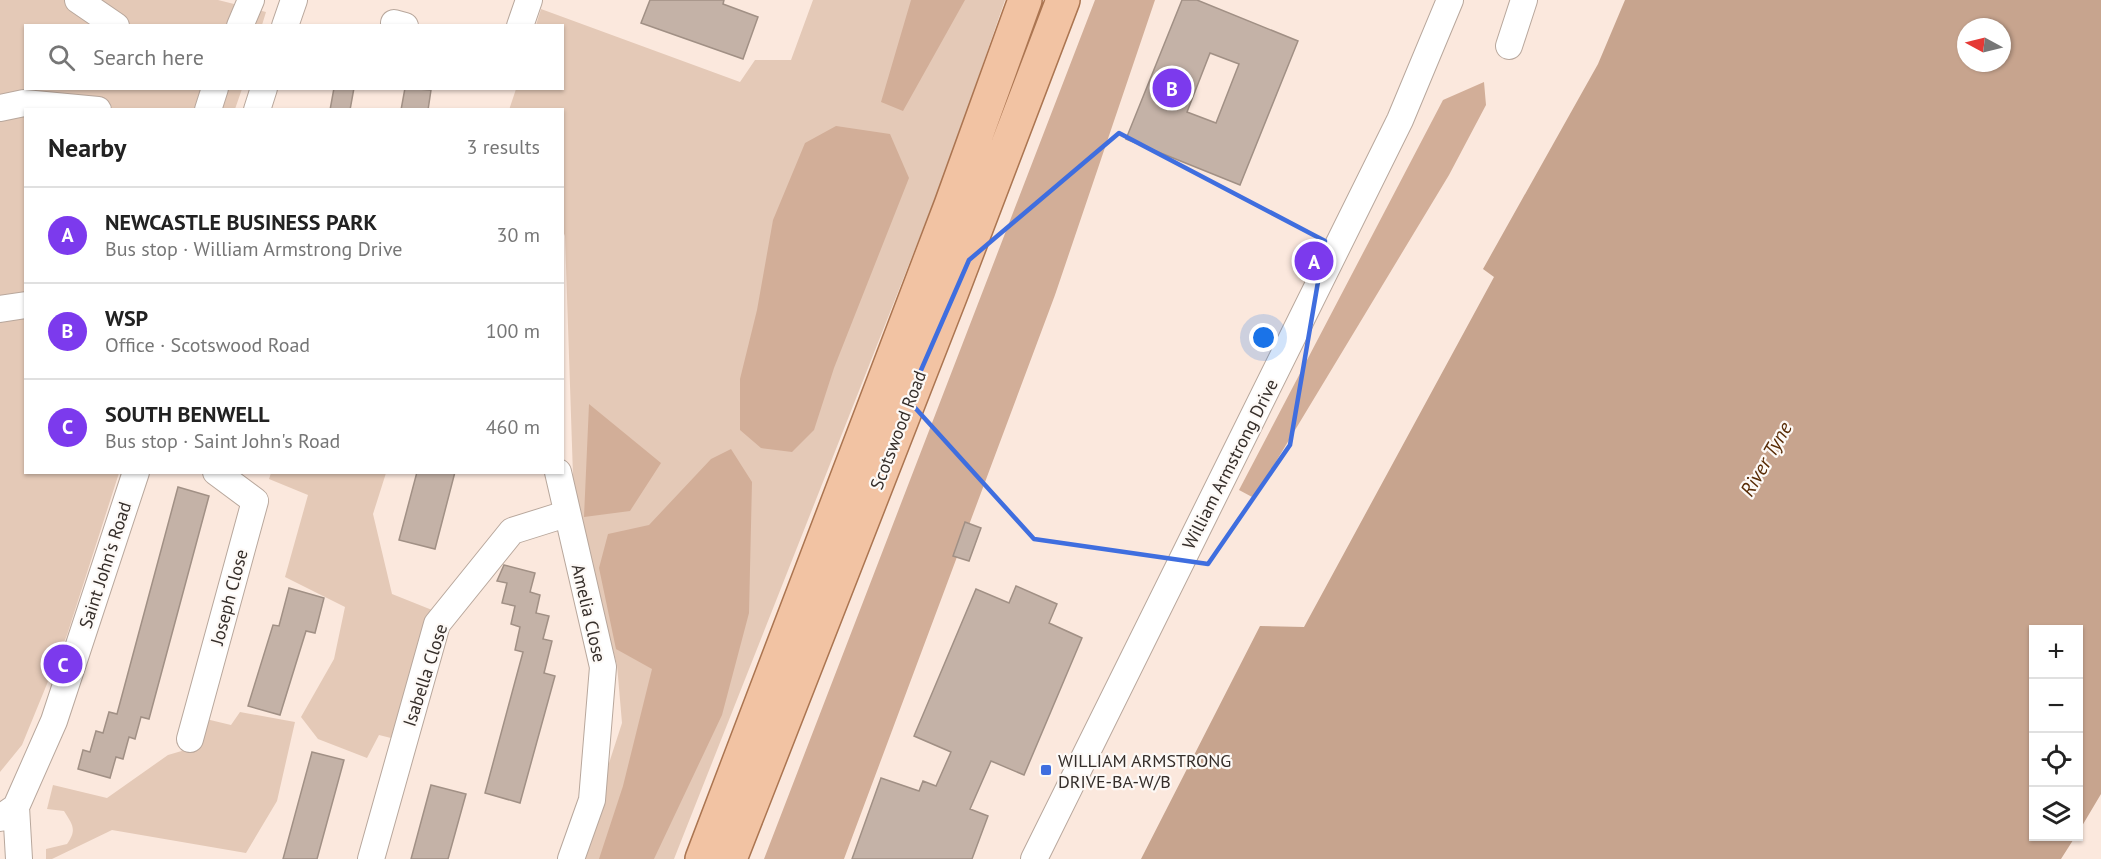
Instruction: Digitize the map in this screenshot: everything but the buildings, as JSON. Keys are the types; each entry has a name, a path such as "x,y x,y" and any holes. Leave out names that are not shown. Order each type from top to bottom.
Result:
{"main road":[{"name":"Scotswood Road","path":"702,859 951,205 1025,0"},
{"name":"Scotswood Road","path":"730,859 964,261 1063,0"}],"street":[{"path":"78,0 113,24"},
{"path":"241,24 251,0"},
{"path":"521,24 529,0"},
{"name":"William Armstrong Drive","path":"1034,859 1400,120 1450,0"},
{"path":"1509,46 1524,0"},
{"path":"209,108 214,90"},
{"path":"258,108 263,90"},
{"path":"0,108 24,103 77,108"},
{"path":"0,309 24,305"},
{"name":"Saint John's Road","path":"8,813 54,721 135,474"},
{"name":"Joseph Close","path":"190,739 255,501 219,474"},
{"name":"Amelia Close","path":"558,474 603,667 592,800 571,859"},
{"name":"Isabella Close","path":"371,859 437,624 512,531 566,514"},
{"path":"8,813 19,859"}],"highlighted area":[{"path":"1119,133 1325,241 1290,445 1208,564 1034,539 908,400 969,260"}],"shaded area":[{"path":"0,0 218,0 266,12 262,24 24,24 24,90 242,90 235,108 24,108 24,474 119,474 67,635 22,745 0,772"},
{"path":"813,0 1005,0 947,168 674,859 578,859 622,723 617,665 574,505 564,234 564,108 510,108 516,90 564,90 564,24 536,24 541,9 740,82 755,60 791,60"},
{"path":"911,0 965,0 903,111 881,102"},
{"path":"1095,0 1155,0 1055,295 844,859 764,859"},
{"path":"1484,82 1486,105 1449,175 1254,498 1239,490 1443,100"},
{"path":"836,126 890,134 909,178 834,368 814,430 792,452 761,448 740,430 740,379 757,310 773,220 805,143"},
{"path":"589,404 661,463 630,511 584,517"},
{"path":"731,449 752,482 749,613 722,715 654,859 599,859 623,786 652,669 616,649 599,568 608,534 649,525 711,459"},
{"path":"271,474 386,474 373,514 392,594 432,610 395,739 379,735 367,758 318,739 301,717 334,659 345,607 285,577 308,495 269,479"},
{"path":"240,712 295,722 277,801 246,853 112,830 52,859 46,859 46,849 67,844 73,831 72,824 64,811 47,809 53,785 107,798 168,755 202,745 206,719 231,725"}],"water":[{"name":"River Tyne","path":"1625,0 2101,0 2101,794 2083,824 2083,625 2029,625 2029,841 2072,841 2061,859 1141,859 1260,626 1304,627 1494,277 1483,269 1598,64"}],"place":[{"name":"WSP","path":"1172,88"},
{"name":"NEWCASTLE BUSINESS PARK","path":"1314,261"},
{"name":"SOUTH BENWELL","path":"63,664"},
{"name":"WILLIAM ARMSTRONG DRIVE-BA-W/B","path":"1046,770"}]}
